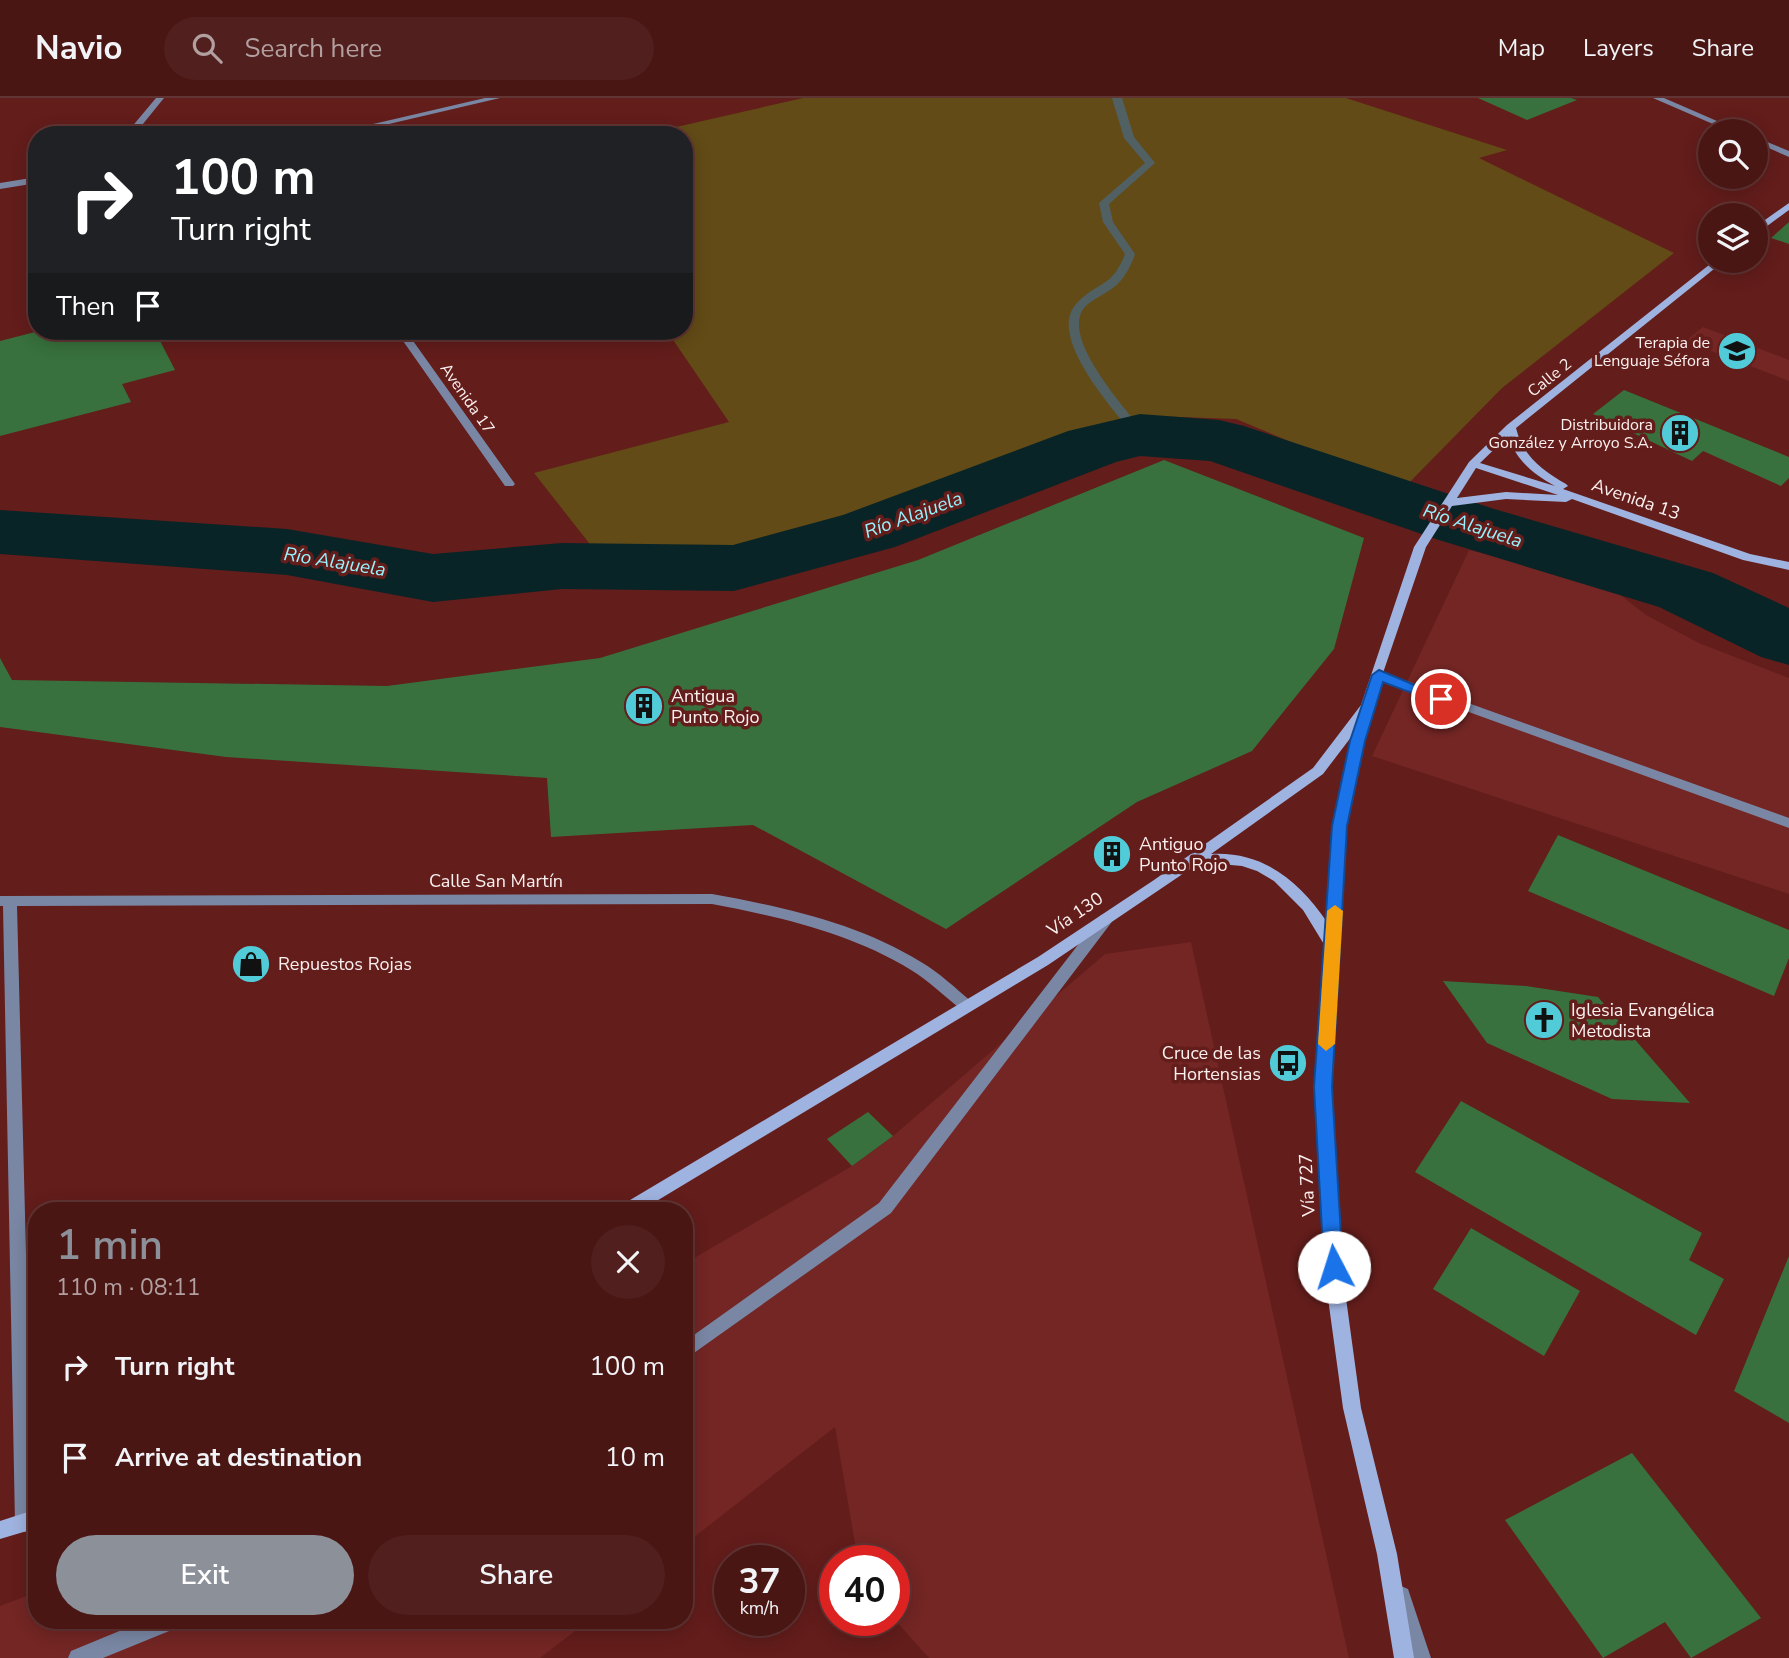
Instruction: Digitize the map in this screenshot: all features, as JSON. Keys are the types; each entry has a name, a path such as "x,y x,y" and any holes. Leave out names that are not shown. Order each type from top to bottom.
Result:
{"main road":[{"path":"1768,222 1789,206"},
{"name":"Calle 2","path":"1446,504 1473,464 1511,427 1704,273"},
{"path":"1511,427 1514,446 1527,462 1549,479 1608,507"},
{"name":"Avenida 13","path":"1473,464 1608,507 1747,557 1789,566"},
{"path":"1446,504 1472,497 1516,495 1608,507"},
{"name":"Vía 130","path":"641,1202 1043,961 1193,860 1318,771 1367,706 1420,547 1446,504"},
{"name":"Vía 727","path":"1367,706 1340,826 1323,1087 1335,1277 1352,1408 1387,1554 1404,1658"},
{"path":"1193,860 1225,856 1261,866 1293,885 1314,911 1333,948"},
{"path":"0,1530 28,1521"}],"street":[{"path":"137,126 160,98"},
{"path":"370,126 496,98"},
{"path":"1657,98 1707,119"},
{"path":"1768,145 1789,154"},
{"path":"0,186 28,181"},
{"name":"Avenida 17","path":"407,340 509,484"},
{"path":"1379,675 1789,823"},
{"name":"Calle San Martín","path":"5,902 712,899 790,914 850,934 913,964 967,1006"},
{"path":"5,902 28,1471"},
{"path":"693,1346 886,1208 1107,918"},
{"path":"1387,1554 1421,1658"},
{"path":"78,1658 150,1629"}],"shaded area":[{"path":"803,98 1346,98 1507,150 1479,158 1674,253 1502,388 1403,489 1236,419 1151,416 1075,437 874,513 713,555 600,557 534,473 729,422 673,340 693,340 693,126 680,126"},
{"name":"Terapia de Lenguaje Séfora","path":"1703,327 1789,360 1789,381 1685,341"},
{"path":"1469,550 1591,580 1618,593 1646,615 1699,643 1789,678 1789,894 1372,756"},
{"path":"1191,942 1349,1658 929,1658 909,1636 910,1545 855,1545 835,1427 693,1538 693,1259 852,1166 893,1136 1105,954"},
{"path":"28,1595 28,1629 578,1629 540,1658 0,1658 0,1606"}],"building":[{"path":"1478,98 1571,98 1577,100 1527,120"},
{"path":"1789,222 1789,244 1771,238"},
{"path":"28,334 28,340 160,340 175,370 122,384 131,402 0,436 0,341"},
{"name":"Distribuidora González y Arroyo S.A.","path":"1624,390 1789,457 1789,478 1781,486 1703,451 1692,461 1593,414"},
{"name":"Antigua Punto Rojo","path":"1164,460 1364,538 1334,649 1252,751 1137,802 946,929 753,825 551,837 547,778 226,757 0,727 0,658 12,680 387,686 600,658 918,560"},
{"path":"1558,835 1789,930 1789,958 1774,996 1528,891"},
{"name":"Antiguo Punto Rojo","path":"1115,841 1130,853 1108,867 1094,856"},
{"name":"Iglesia Evangélica Metodista","path":"1443,981 1526,986 1598,997 1690,1103 1612,1099 1487,1043"},
{"path":"1461,1101 1702,1233 1689,1260 1724,1279 1696,1335 1415,1172"},
{"path":"868,1112 893,1136 852,1166 827,1139"},
{"path":"1471,1228 1580,1291 1544,1356 1433,1289"},
{"path":"1789,1256 1789,1423 1734,1391"},
{"path":"1632,1453 1761,1618 1691,1658 1665,1622 1603,1658 1505,1520"}],"waterway":[{"path":"1117,98 1129,138 1150,163 1104,203 1108,222 1130,254 1116,281 1080,306 1074,318 1075,334 1093,372 1140,435"},
{"name":"Río Alajuela","path":"0,532 287,552 433,578 562,566 734,568 869,531 1093,446 1140,435 1219,441 1465,524 1686,590 1789,639"}],"slow traffic":[{"path":"1326,1044 1335,911"}],"place":[{"name":"Terapia de Lenguaje Séfora","path":"1737,351"},
{"name":"Distribuidora González y Arroyo S.A.","path":"1680,433"},
{"name":"Antigua Punto Rojo","path":"644,706"},
{"name":"Antiguo Punto Rojo","path":"1112,854"},
{"name":"Repuestos Rojas","path":"251,964"},
{"name":"Iglesia Evangélica Metodista","path":"1544,1020"},
{"name":"Cruce de las Hortensias","path":"1288,1063"}],"route":[{"path":"1334,1267 1323,1087 1340,826 1357,741 1379,675 1441,699"}]}
